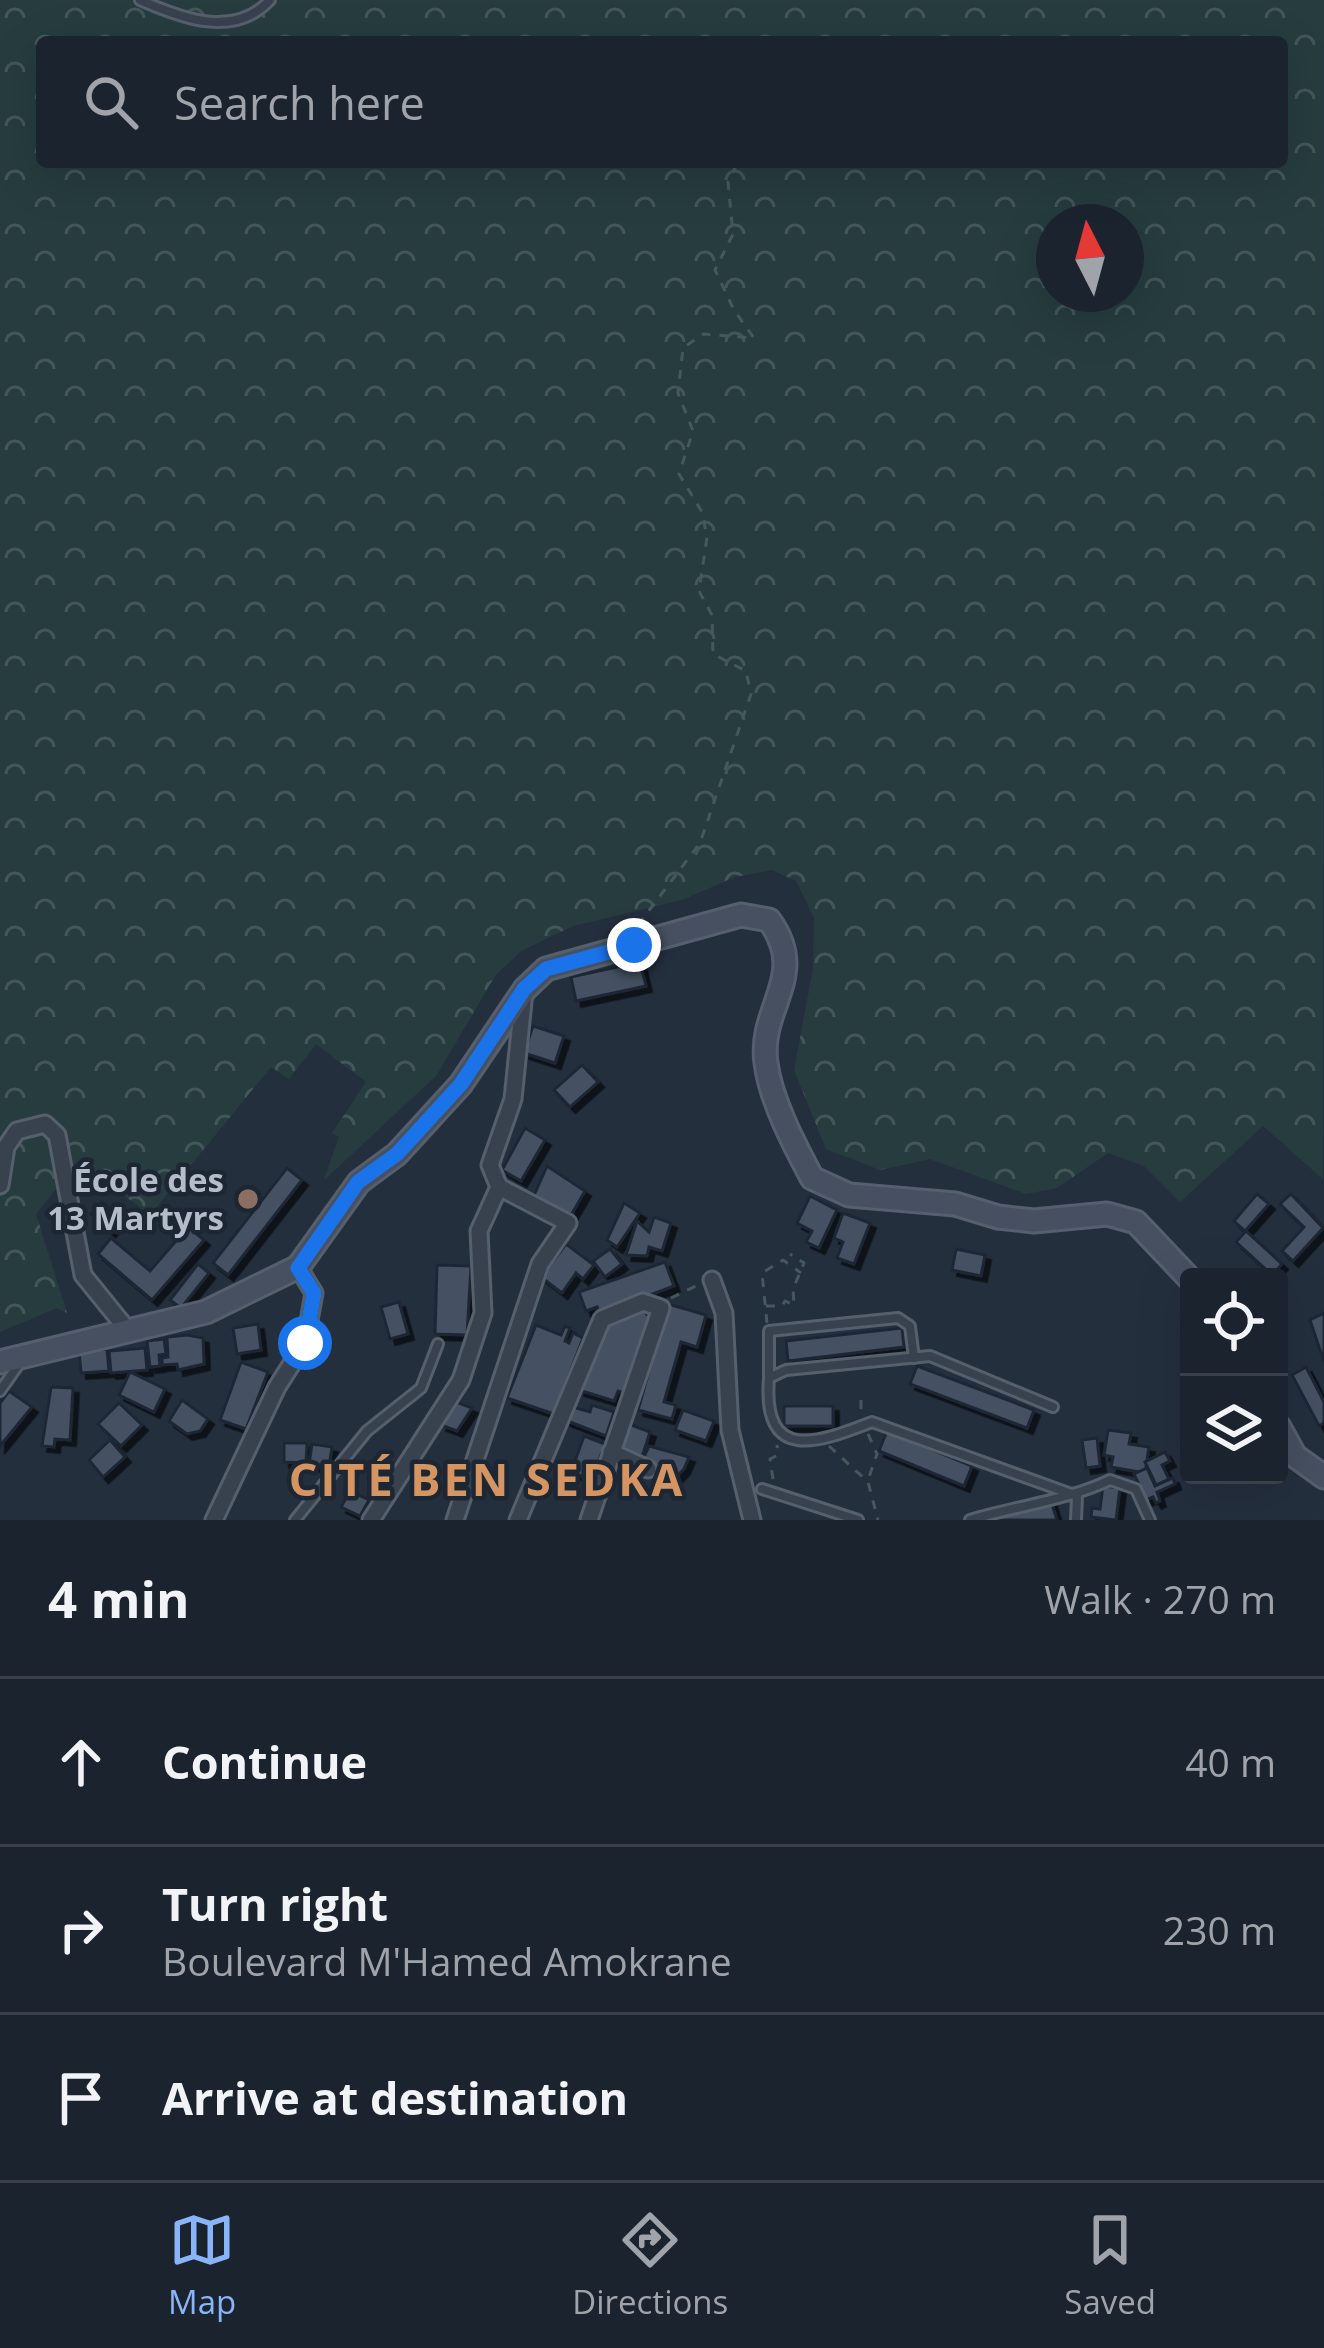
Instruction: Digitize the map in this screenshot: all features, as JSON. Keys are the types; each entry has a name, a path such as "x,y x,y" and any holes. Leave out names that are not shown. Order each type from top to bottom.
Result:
{"main road":[{"path":"11,1359 206,1312 298,1268 358,1182 397,1154 461,1084 524,989 546,969 741,915 769,920 785,942 785,981 767,1034 766,1064 812,1178 849,1196 955,1204 998,1217 1034,1221 1107,1214 1136,1222 1180,1268"},
{"path":"1288,1443 1320,1478"}],"street":[{"path":"454,1520 540,1264 568,1223 499,1187 490,1165 513,1099 524,989"},
{"path":"0,1185 6,1147 17,1131 46,1124 57,1135 82,1275 130,1333"},
{"path":"371,1520 461,1380 483,1313 479,1231 499,1187"},
{"path":"214,1520 277,1387 305,1343 314,1293 298,1268"},
{"path":"712,1280 724,1313 730,1430 752,1520"},
{"path":"518,1520 602,1318 644,1302 662,1308 611,1452 594,1518"},
{"path":"611,1452 648,1468"}],"lane":[{"path":"140,0 185,20 228,22 246,18 270,0"},
{"path":"914,1358 910,1326 898,1318 769,1331 767,1400 780,1432 794,1442 823,1441 872,1422 1077,1496"},
{"path":"295,1520 367,1431 421,1388 438,1344"},
{"path":"769,1378 786,1370 930,1356 1053,1407"},
{"path":"0,1391 11,1359"},
{"path":"970,1520 1048,1496 1077,1496 1110,1480 1136,1490 1150,1520"},
{"path":"761,1489 858,1520"},
{"path":"1076,1520 1077,1496"}],"path":[{"path":"634,945 640,917 700,843 751,694 746,671 713,654 712,615 699,591 705,524 680,474 693,430 678,393 682,348 703,334 754,338 734,310 716,270 733,234 728,182 735,168"},
{"path":"764,1306 782,1306 785,1301 794,1305 804,1264 790,1254"},
{"path":"769,1331 762,1273 783,1260 801,1273"},
{"path":"662,1308 673,1295 712,1280"},
{"path":"861,1400 862,1426 877,1454 868,1482 878,1520"},
{"path":"761,1489 764,1478 773,1481 770,1460 778,1455 780,1432"},
{"path":"823,1441 868,1482"}],"green space":[{"path":"0,0 1324,0 1323,1179 1263,1126 1180,1202 1144,1166 1108,1153 1057,1188 1026,1194 930,1159 880,1170 826,1149 794,1070 813,969 814,918 796,881 772,870 735,877 682,900 573,926 521,951 495,976 436,1076 324,1180 339,1137 332,1133 366,1082 316,1044 289,1079 271,1067 150,1215 78,1161 36,1214 67,1313 57,1308 0,1332"}],"building":[{"path":"640,962 646,986 576,1001 571,977"},
{"path":"533,1026 564,1036 555,1063 524,1053"},
{"path":"582,1065 598,1082 570,1107 554,1090"},
{"path":"525,1128 545,1140 521,1181 502,1170"},
{"path":"547,1166 585,1191 570,1217 532,1200"},
{"path":"287,1168 302,1180 228,1275 213,1263"},
{"path":"1257,1194 1269,1204 1245,1231 1234,1221"},
{"path":"1291,1194 1323,1228 1293,1261 1282,1251 1304,1227 1280,1204"},
{"path":"810,1196 837,1210 819,1248 806,1242 812,1231 797,1223"},
{"path":"102,1202 121,1218 110,1231 91,1214"},
{"path":"624,1203 640,1213 617,1247 607,1240"},
{"path":"843,1213 870,1223 854,1264 837,1258 843,1242 834,1238"},
{"path":"654,1217 671,1223 662,1251 649,1247 647,1256 626,1255 637,1221 649,1232"},
{"path":"188,1227 204,1240 152,1300 98,1254 111,1238 150,1271"},
{"path":"1246,1231 1282,1264 1264,1268 1236,1242"},
{"path":"566,1244 594,1265 583,1279 576,1273 562,1293 541,1277"},
{"path":"610,1249 622,1264 605,1277 593,1261"},
{"path":"956,1249 985,1255 981,1276 952,1270"},
{"path":"665,1262 674,1286 600,1314 597,1307 586,1311 579,1292"},
{"path":"198,1264 209,1273 181,1308 170,1300"},
{"path":"437,1265 471,1266 467,1335 435,1334"},
{"path":"399,1302 408,1334 390,1339 381,1307"},
{"path":"668,1304 706,1315 697,1347 681,1342 664,1402 676,1405 672,1419 638,1410"},
{"path":"642,1309 654,1322 624,1393 618,1391 614,1401 579,1390 605,1322"},
{"path":"1324,1313 1324,1362 1310,1320"},
{"path":"258,1324 261,1350 237,1354 233,1328"},
{"path":"536,1325 561,1335 565,1326 570,1328 565,1341 569,1343 573,1333 583,1338 554,1414 507,1398"},
{"path":"902,1328 904,1347 788,1361 786,1341"},
{"path":"167,1337 203,1338 204,1364 178,1370 177,1364 162,1365 162,1358 168,1357"},
{"path":"164,1339 166,1354 159,1355 160,1366 150,1367 147,1341"},
{"path":"145,1348 147,1370 111,1373 109,1351"},
{"path":"107,1349 109,1371 81,1373 79,1351"},
{"path":"241,1362 268,1372 246,1429 220,1420"},
{"path":"917,1366 1034,1410 1027,1428 910,1384"},
{"path":"1306,1367 1324,1402 1324,1423 1319,1426 1292,1375"},
{"path":"130,1372 165,1389 154,1412 119,1395"},
{"path":"51,1387 73,1388 70,1440 55,1439 54,1447 42,1446"},
{"path":"9,1391 32,1407 0,1446 0,1403"},
{"path":"182,1400 208,1419 200,1431 187,1434 169,1421"},
{"path":"451,1400 472,1408 457,1431 441,1425"},
{"path":"119,1403 142,1425 121,1446 98,1424"},
{"path":"592,1405 614,1412 606,1436 565,1420 569,1406 590,1412"},
{"path":"784,1406 833,1406 833,1426 784,1426"},
{"path":"683,1410 714,1421 706,1441 675,1430"},
{"path":"629,1424 650,1432 641,1460 619,1452"},
{"path":"1108,1430 1131,1433 1129,1444 1149,1447 1145,1473 1111,1467 1113,1457 1104,1455"},
{"path":"887,1431 972,1466 964,1486 879,1451"},
{"path":"584,1436 605,1444 592,1480 571,1472"},
{"path":"1097,1438 1100,1466 1086,1468 1082,1440"},
{"path":"110,1440 125,1457 103,1477 89,1460"},
{"path":"284,1443 307,1443 306,1463 284,1462"},
{"path":"312,1444 332,1447 329,1468 309,1465"},
{"path":"649,1446 689,1457 684,1469 677,1476 642,1462"},
{"path":"1165,1452 1170,1461 1162,1465 1169,1479 1156,1485 1145,1462"},
{"path":"1147,1468 1155,1486 1173,1478 1175,1484 1157,1492 1160,1501 1156,1503 1153,1497 1146,1500 1134,1474"},
{"path":"1103,1486 1120,1488 1116,1520 1091,1517 1092,1508 1100,1509"},
{"path":"350,1491 369,1500 360,1516 341,1507"},
{"path":"1051,1501 1057,1520 992,1520"}],"place":[{"name":"École des 13 Martyrs","path":"248,1199"}],"district":[{"name":"CITÉ BEN SEDKA","path":"487,1480"}],"route":[{"path":"305,1343 314,1293 309,1278 298,1268 358,1182 397,1154 461,1084 524,989 546,969 634,945"}]}
